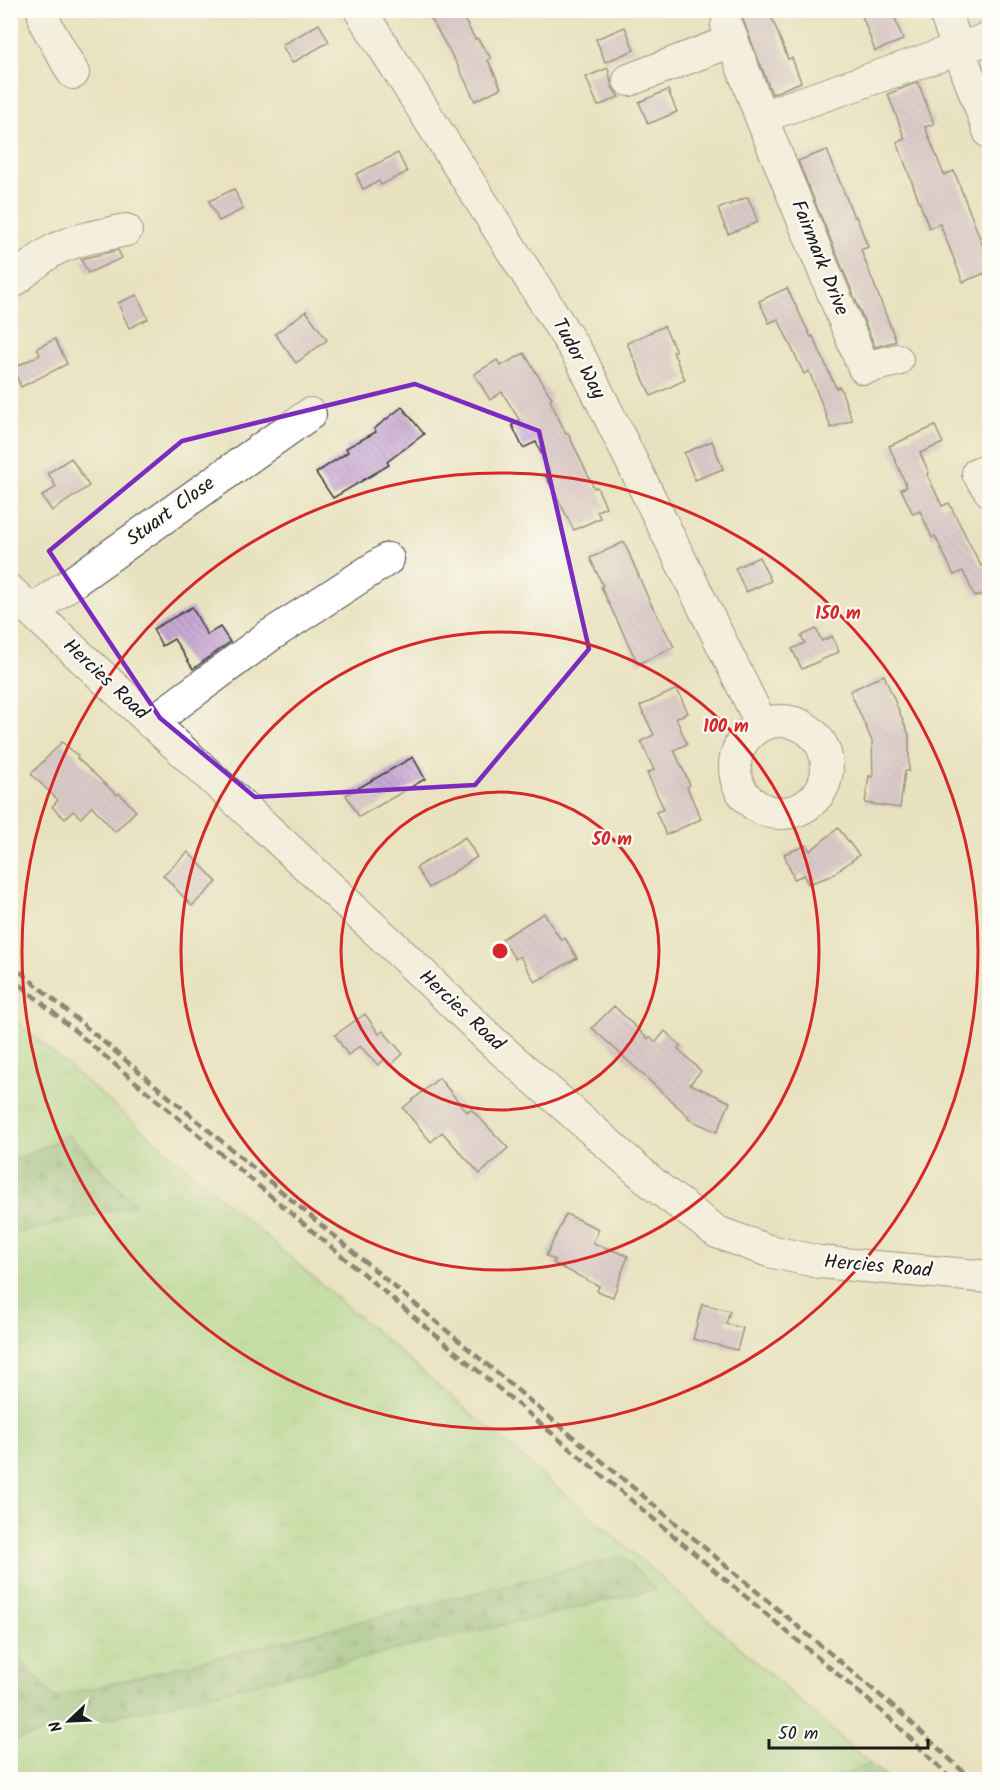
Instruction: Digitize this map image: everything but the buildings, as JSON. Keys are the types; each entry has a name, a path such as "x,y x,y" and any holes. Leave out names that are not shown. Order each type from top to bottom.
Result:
{"street":[{"path":"43,10 46,25 73,73"},
{"name":"Tudor Way","path":"360,10 581,359 762,725"},
{"path":"944,10 988,123"},
{"name":"Fairmark Drive","path":"629,80 730,34 761,117 864,368 897,360"},
{"path":"761,117 990,38"},
{"path":"10,284 37,261 55,250 76,241 126,230"},
{"name":"Stuart Close","path":"21,601 310,414"},
{"path":"151,723 269,636 388,559"},
{"name":"Hercies Road","path":"21,601 390,943 495,1044 657,1187 717,1232 769,1251 819,1262 990,1277"}],"highlighted area":[{"path":"415,384 539,431 589,649 475,785 255,797 160,718 49,551 182,441"}],"green space":[{"path":"10,1016 656,1573 870,1764 831,1780 11,1779"},
{"path":"69,1135 135,1205 11,1235 11,1162"},
{"path":"622,1556 655,1589 11,1741 11,1647 54,1698"},
{"path":"870,1764 889,1779 831,1779"}],"railway":[{"path":"10,963 901,1713 972,1780"},
{"path":"10,976 893,1721 952,1780"}]}
